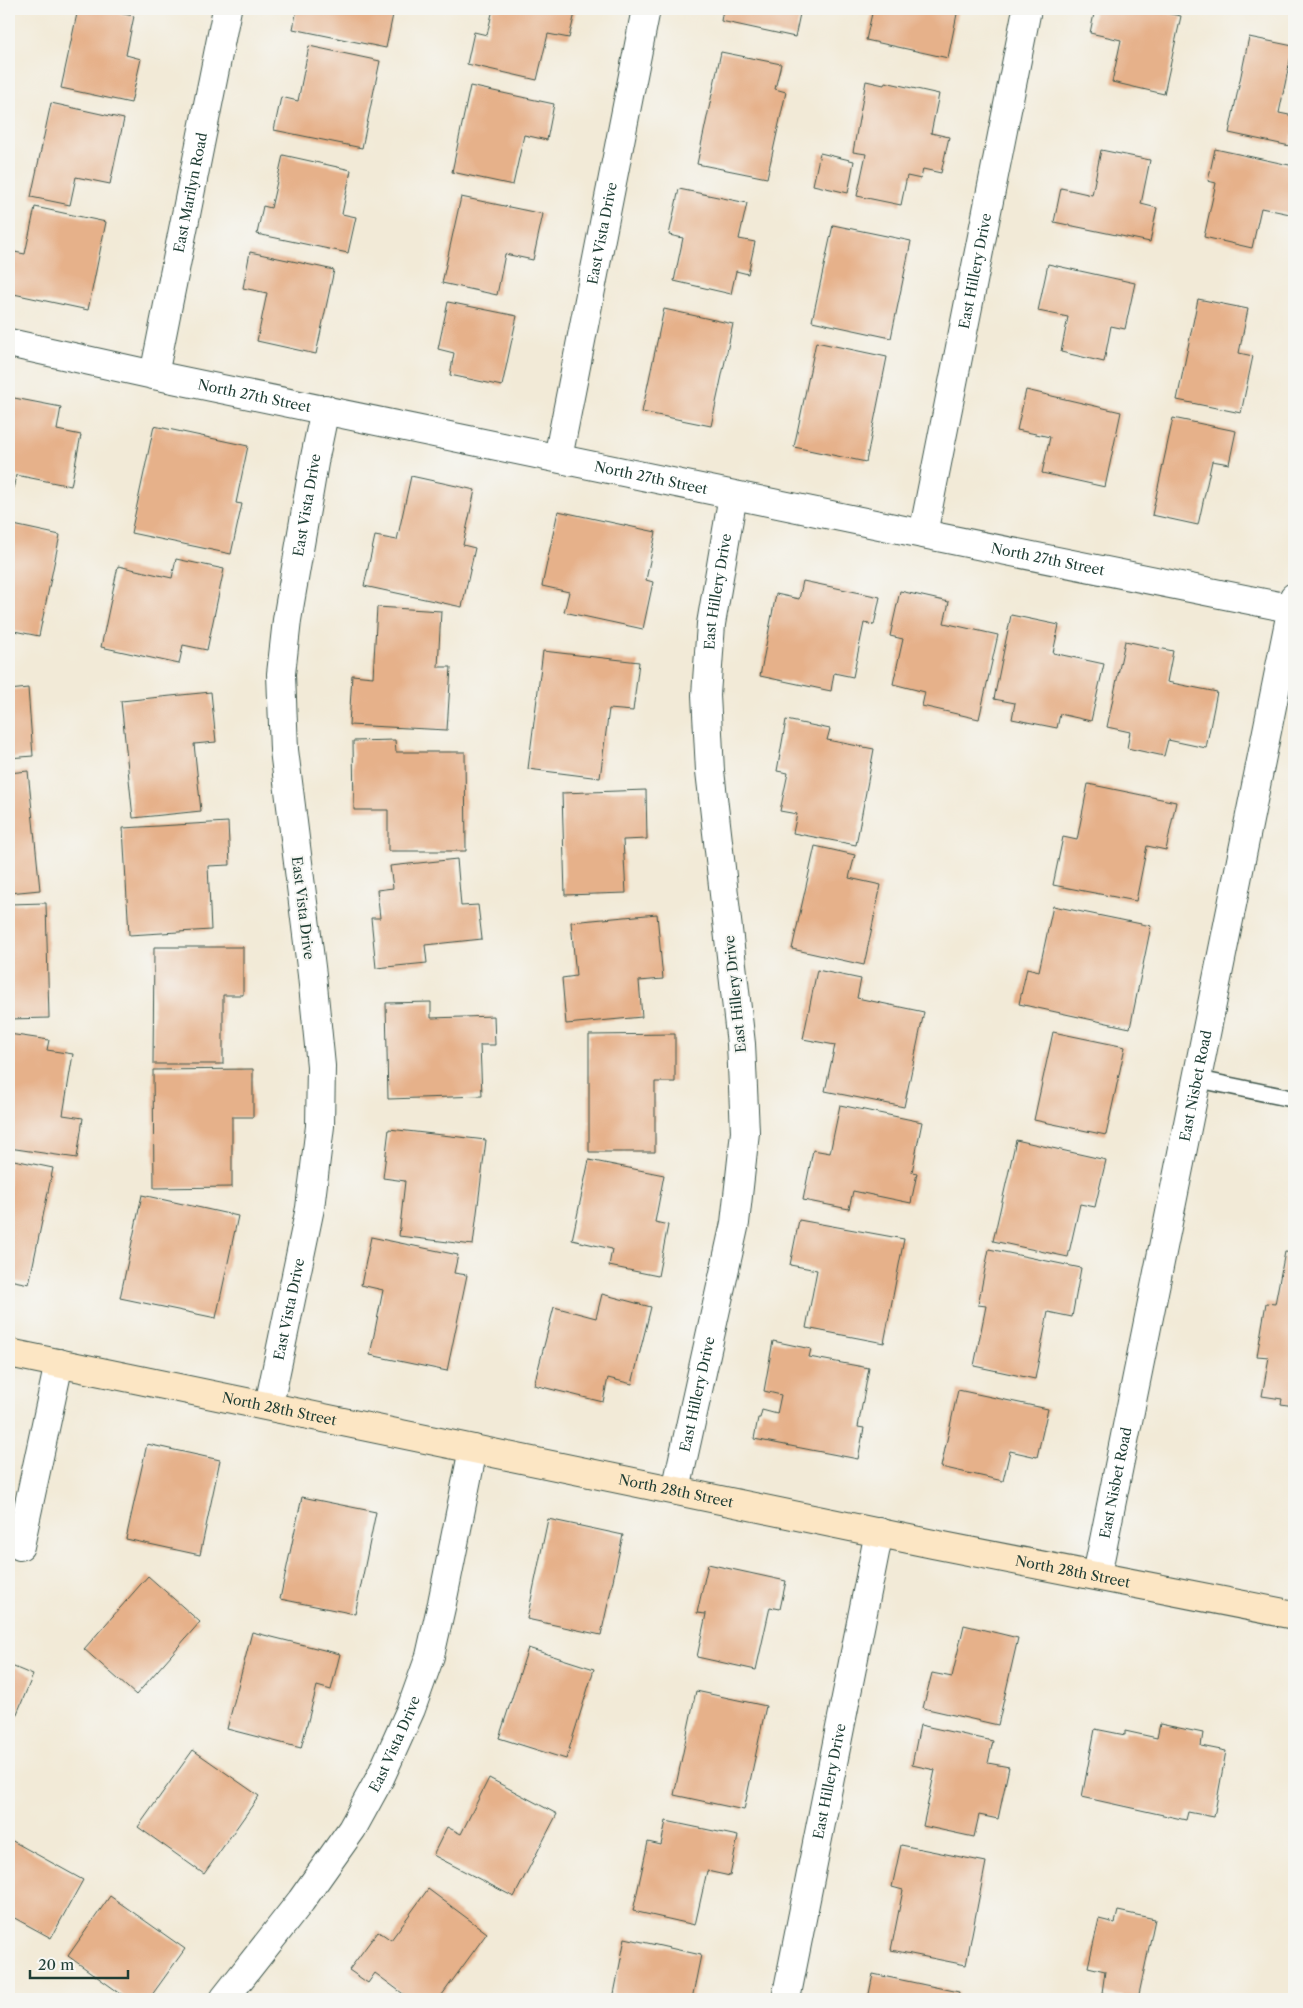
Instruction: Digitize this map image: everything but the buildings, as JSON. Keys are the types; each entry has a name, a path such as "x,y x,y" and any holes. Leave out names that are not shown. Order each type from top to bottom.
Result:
{"street":[{"name":"East Marilyn Road","path":"154,375 227,9"},
{"name":"East Vista Drive","path":"558,458 646,9"},
{"name":"East Hillery Drive","path":"923,534 1026,9"},
{"name":"North 27th Street","path":"9,344 923,534 1294,605"},
{"name":"East Vista Drive","path":"269,1405 310,1208 320,1126 321,1066 312,975 284,750 282,674 287,620 325,409"},
{"name":"East Hillery Drive","path":"676,1490 735,1222 745,1132 741,1044 710,771 706,695 711,624 734,495"},
{"name":"East Nisbet Road","path":"1097,1575 1294,605"},
{"name":"North 28th Street","path":"9,1353 879,1532 1294,1615"},
{"path":"20,1546 59,1363"},
{"name":"East Vista Drive","path":"224,1999 301,1902 352,1829 380,1778 403,1726 430,1656 473,1449"},
{"name":"East Hillery Drive","path":"786,1999 879,1532"}],"lane":[{"path":"1197,1079 1294,1099"}]}
